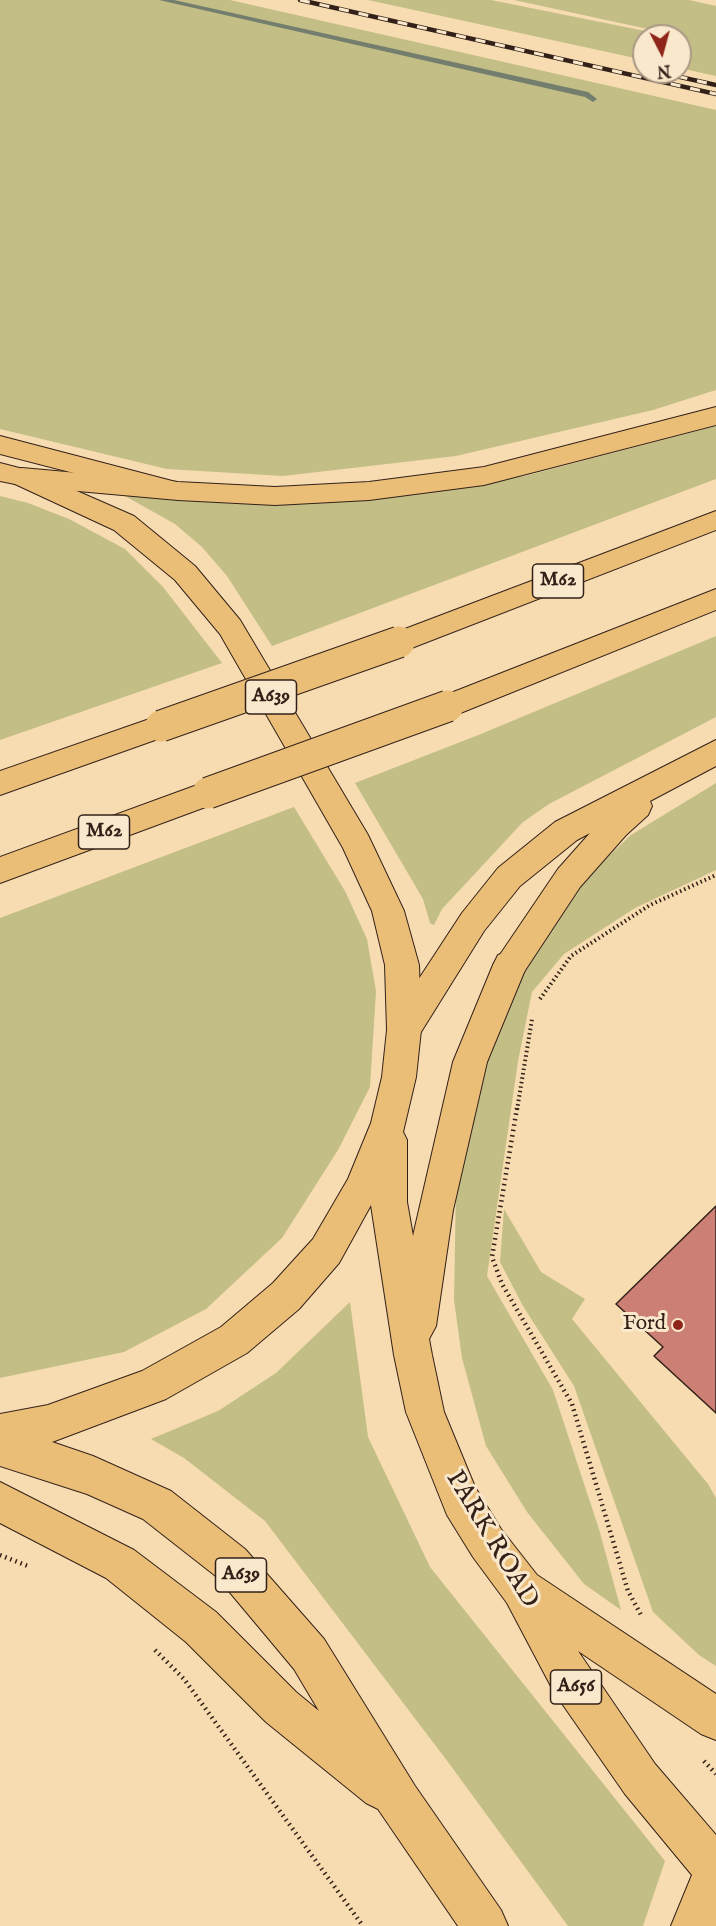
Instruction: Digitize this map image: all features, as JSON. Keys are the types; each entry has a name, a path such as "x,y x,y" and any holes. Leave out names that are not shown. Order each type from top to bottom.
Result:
{"main road":[{"path":"11,475 178,491 275,496 369,491 484,476 716,416"},
{"path":"0,445 178,491"},
{"name":"A639","path":"0,1433 48,1424 111,1403 152,1386 234,1340 286,1296 326,1251 362,1188 389,1123 399,1077 404,1030 402,965 388,911 357,844 230,627 185,573 124,523 11,475"},
{"name":"M62","path":"0,783 399,642 716,520"},
{"name":"M62","path":"0,870 448,706 716,599"},
{"path":"404,1030 473,922 509,877 566,831 716,752"},
{"path":"413,1355 435,1210 452,1147 470,1062 510,965 569,878 615,826 668,778"},
{"name":"PARK ROAD","path":"389,1123 389,1202 413,1355 425,1412 461,1501 487,1543 522,1588 569,1677 640,1779 716,1870"},
{"name":"A639","path":"0,1446 28,1453 93,1476 157,1505 231,1563 309,1654 399,1802 485,1926"},
{"path":"0,1502 120,1564 201,1627 280,1707 399,1802"},
{"name":"A639","path":"522,1588 716,1719"},
{"path":"694,1926 716,1870"}],"path":[{"path":"643,1620 628,1591 572,1404 502,1284 492,1257 534,1008 571,956 650,905 716,875"},
{"path":"0,1555 40,1571"},
{"path":"153,1648 184,1679 363,1926"}],"shaded area":[{"path":"0,0 230,0 716,110 716,390 653,410 456,456 283,476 167,469 0,429"},
{"path":"368,0 491,0 632,28 632,57"},
{"path":"514,0 689,0 716,6 716,76 692,71 692,24 632,26"},
{"path":"716,426 716,479 272,646 227,576 202,547 175,524 125,496 237,504 325,503 525,476"},
{"path":"0,496 28,503 69,519 125,549 163,587 222,663 0,740"},
{"path":"716,636 716,717 549,804 523,822 442,909 434,925 430,923 423,899 355,783 481,734"},
{"path":"716,783 716,870 635,908 564,954 532,992 518,1061 487,1276 553,1390 599,1529 621,1610 584,1584 527,1512 486,1446 462,1358 454,1300 456,1186 466,1116 503,997 582,881 631,835"},
{"path":"294,807 345,891 367,939 376,991 370,1087 338,1150 282,1238 206,1309 124,1352 0,1378 0,918"},
{"path":"504,1209 541,1272 585,1299 572,1319 708,1484 716,1498 716,1666 699,1655 653,1612 574,1386 523,1306 500,1262"},
{"path":"350,1302 368,1437 430,1567 665,1861 643,1926 568,1926 448,1762 265,1521 184,1458 151,1439 218,1411 276,1373"}],"building":[{"name":"Ford","path":"716,1206 716,1413 654,1356 663,1347 616,1304"}],"waterway":[{"path":"163,0 588,95 593,99"}],"railway":[{"path":"300,0 716,94"},
{"path":"692,80 716,85"}],"place":[{"name":"Ford","path":"678,1325"}]}
